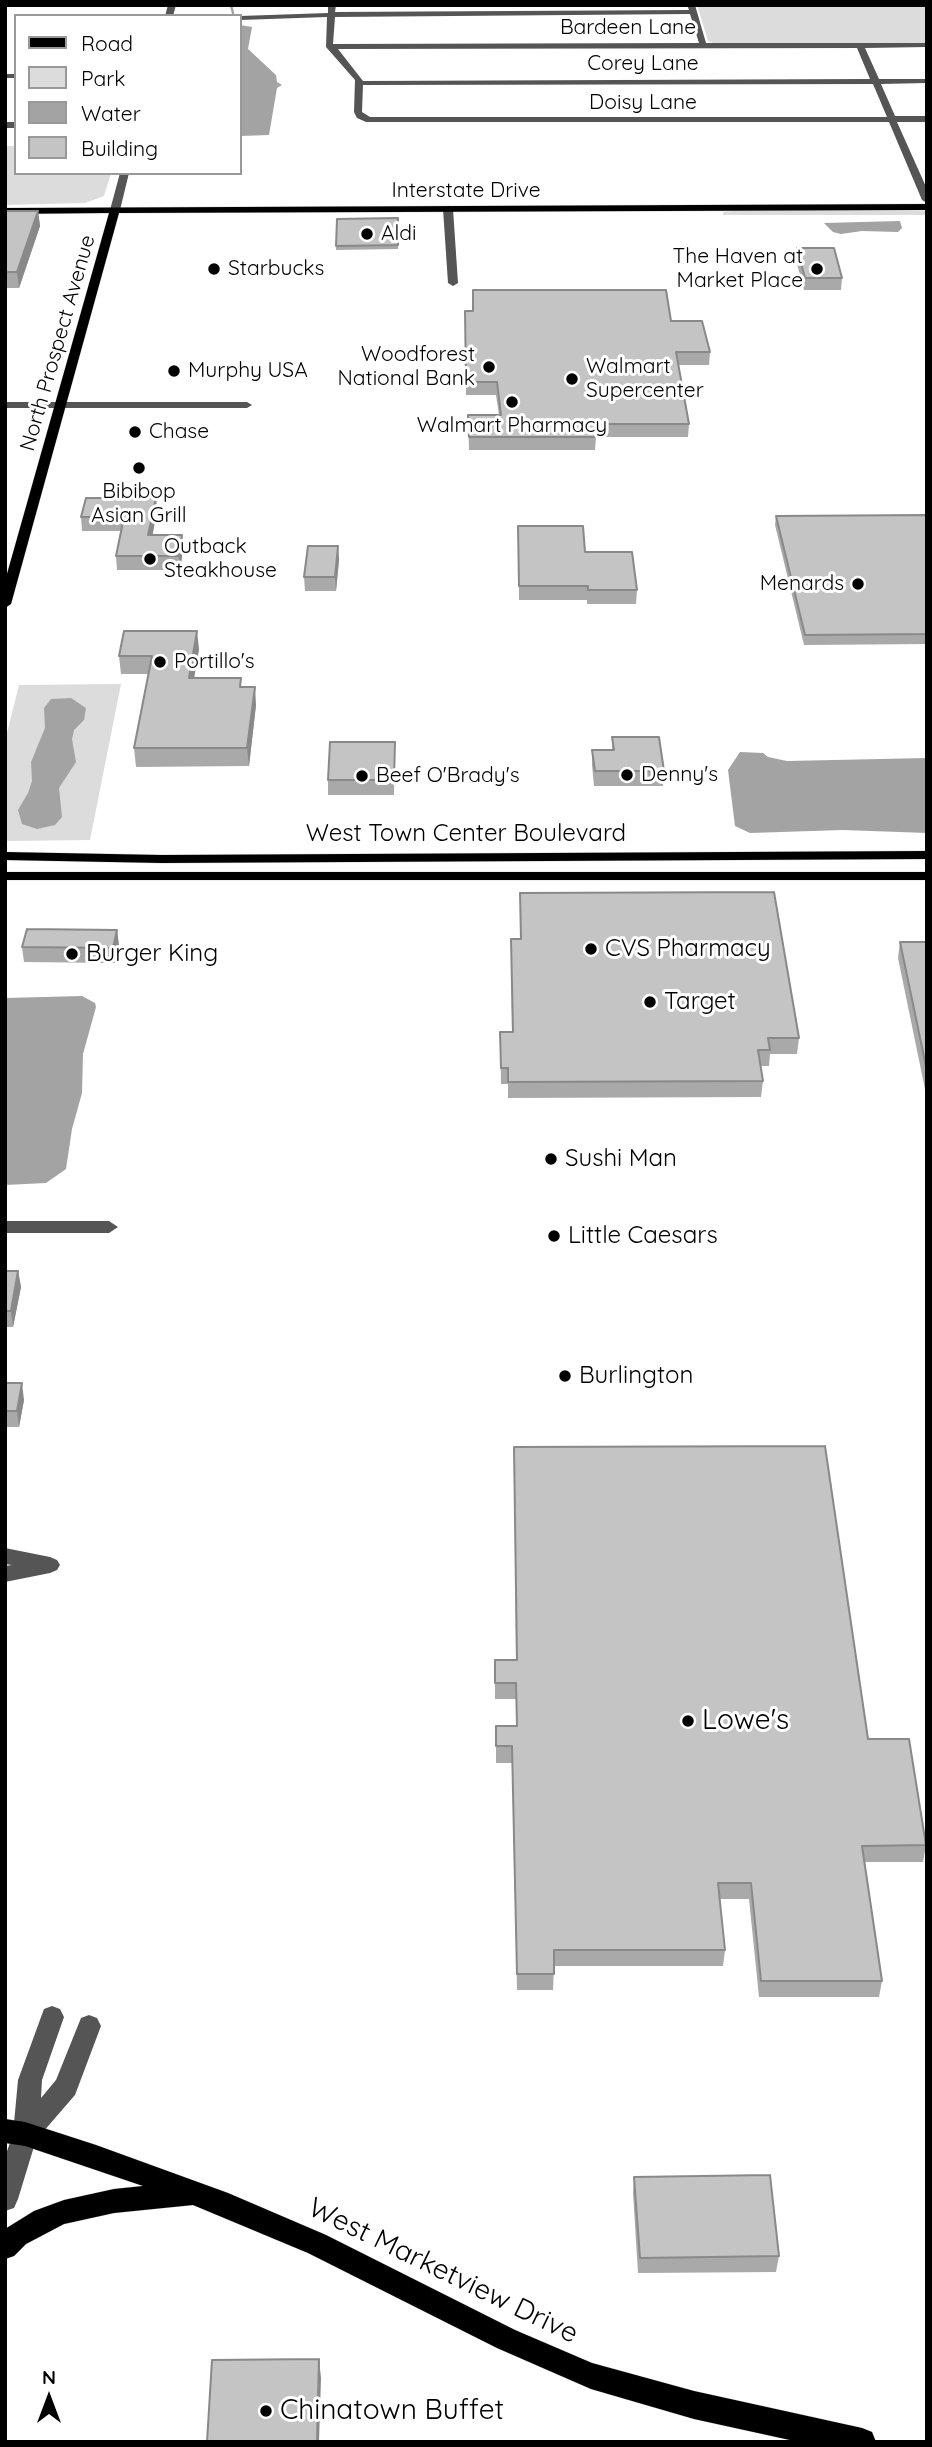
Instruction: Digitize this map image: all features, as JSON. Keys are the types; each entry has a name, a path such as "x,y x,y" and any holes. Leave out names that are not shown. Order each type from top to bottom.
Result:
{"main road":[{"name":"Interstate Drive","path":"5,211 927,207"},
{"name":"North Prospect Avenue","path":"5,604 115,210"},
{"name":"West Town Center Boulevard","path":"5,856 186,859 927,855"},
{"name":"West Town Center Boulevard","path":"5,876 927,876"},
{"name":"West Marketview Drive","path":"15,2133 198,2193 317,2244 506,2339 591,2376 694,2405 862,2442"},
{"path":"5,2247 17,2235 64,2212 114,2201 198,2193"}],"street":[{"path":"332,5 328,40 330,47 360,82"},
{"path":"242,18 692,9 703,45"},
{"path":"860,45 927,200"},
{"name":"Bardeen Lane","path":"330,47 927,45"},
{"name":"Corey Lane","path":"360,82 927,81"},
{"name":"Doisy Lane","path":"360,82 360,116 379,121 927,119"},
{"name":"North Prospect Avenue","path":"115,210 124,175"},
{"path":"448,209 453,283"},
{"path":"5,405 247,405"},
{"path":"5,1227 109,1227"},
{"path":"5,1556 50,1565 5,1574"},
{"path":"5,2199 15,2133 52,2017"},
{"path":"15,2133 66,2087 89,2026"}],"green space":[{"path":"697,5 927,5 927,43 713,43 708,41"},
{"path":"5,146 14,146 14,175 110,175 104,196 85,203 5,205"},
{"path":"927,211 927,215 723,215 723,212"},
{"path":"121,684 90,840 5,841 5,741 19,685"}],"water":[{"path":"242,25 252,27 248,49 276,75 277,82 282,85 277,88 269,135 242,136"},
{"path":"900,221 902,228 898,232 862,231 841,234 833,232 824,223"},
{"path":"71,698 86,708 84,720 74,730 72,739 76,762 59,788 62,817 55,825 37,829 22,824 18,810 32,781 31,762 45,728 44,708 51,699"},
{"path":"740,752 763,753 768,757 787,761 927,758 927,833 843,830 750,833 735,826 728,770"},
{"path":"82,996 95,1003 96,1007 83,1054 82,1093 72,1129 66,1169 46,1183 5,1185 5,998"}],"building":[{"path":"5,211 38,211 17,272 5,272"},
{"name":"Aldi","path":"398,218 398,245 336,246 337,219"},
{"path":"797,248 834,248 842,278 805,278"},
{"name":"Walmart Supercenter","path":"473,290 666,290 671,321 702,321 710,352 676,352 689,424 594,424 596,437 469,437 468,415 501,415 497,382 466,382 465,311 473,311"},
{"path":"86,498 156,498 148,535 182,535 179,556 116,556 124,517 81,517"},
{"name":"Menards","path":"927,515 927,634 805,635 776,516"},
{"path":"518,526 583,526 585,552 632,552 637,590 588,590 588,586 519,586"},
{"path":"308,546 338,546 335,577 304,577"},
{"path":"124,631 197,631 189,678 241,678 240,687 255,687 247,748 134,748 152,656 119,656"},
{"path":"612,737 659,737 664,771 595,771 592,750 614,750"},
{"path":"330,742 395,742 394,780 328,780"},
{"name":"Target","path":"774,892 799,1038 768,1038 770,1050 758,1050 763,1081 508,1082 508,1068 501,1068 500,1032 513,1032 511,939 521,939 520,893"},
{"path":"27,929 117,930 113,948 22,947"},
{"path":"900,942 927,942 927,1071"},
{"path":"5,1271 18,1271 11,1311 5,1311"},
{"path":"5,1383 22,1383 17,1411 5,1411"},
{"name":"Lowe's","path":"825,1446 868,1739 909,1739 926,1845 862,1846 882,1981 761,1981 751,1883 718,1883 725,1950 554,1950 554,1974 517,1974 512,1746 496,1746 496,1726 517,1726 516,1683 495,1683 495,1660 517,1660 514,1447"},
{"path":"770,2175 779,2256 640,2258 634,2177"},
{"name":"Chinatown Buffet","path":"319,2359 317,2442 207,2442 212,2360"}],"waterway":[{"path":"231,5 233,13"}],"place":[{"name":"Aldi","path":"367,234"},
{"name":"Starbucks","path":"214,269"},
{"name":"The Haven at Market Place","path":"817,269"},
{"name":"Woodforest National Bank","path":"489,367"},
{"name":"Murphy USA","path":"174,371"},
{"name":"Walmart Supercenter","path":"572,379"},
{"name":"Walmart Pharmacy","path":"512,402"},
{"name":"Chase","path":"135,432"},
{"name":"Bibibop Asian Grill","path":"139,468"},
{"name":"Outback Steakhouse","path":"150,559"},
{"name":"Menards","path":"858,584"},
{"name":"Portillo's","path":"160,662"},
{"name":"Denny's","path":"627,775"},
{"name":"Beef O'Brady's","path":"362,776"},
{"name":"CVS Pharmacy","path":"591,949"},
{"name":"Burger King","path":"72,954"},
{"name":"Target","path":"650,1002"},
{"name":"Sushi Man","path":"551,1159"},
{"name":"Little Caesars","path":"554,1236"},
{"name":"Burlington","path":"565,1376"},
{"name":"Lowe's","path":"688,1721"},
{"name":"Chinatown Buffet","path":"266,2411"}]}
